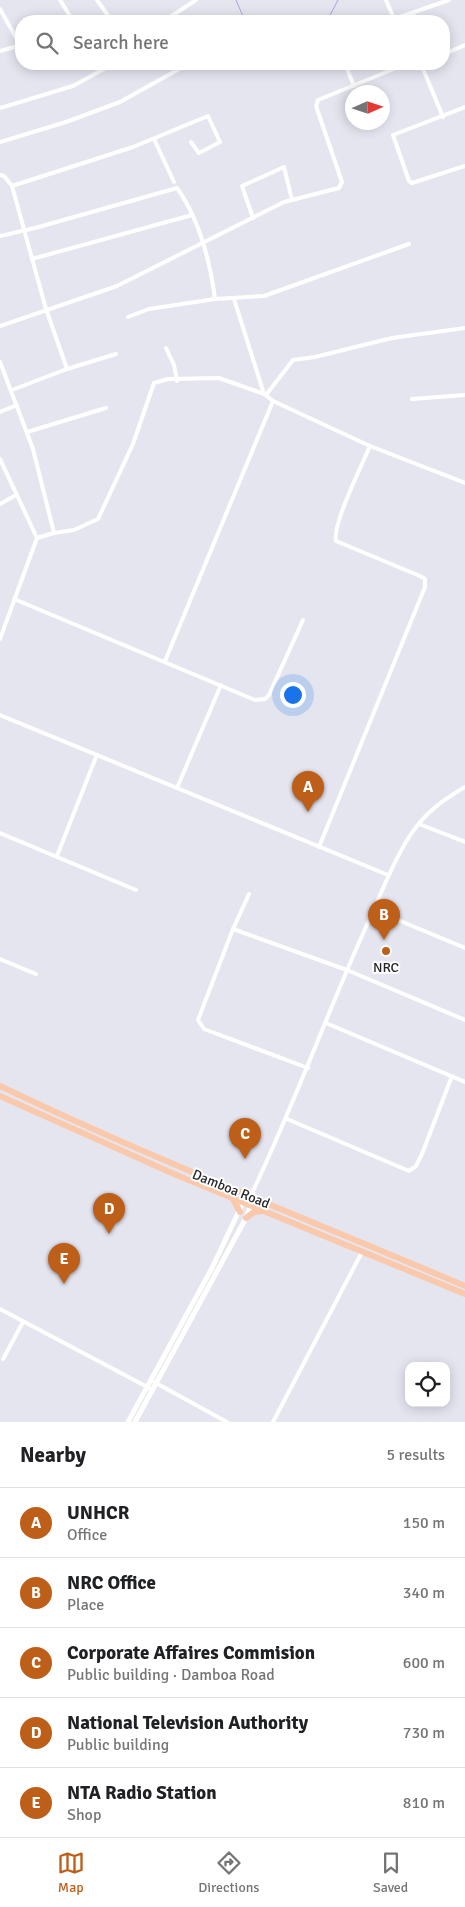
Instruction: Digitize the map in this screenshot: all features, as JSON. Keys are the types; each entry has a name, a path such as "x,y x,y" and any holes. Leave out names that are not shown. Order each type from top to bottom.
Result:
{"main road":[{"name":"Damboa Road","path":"0,1086 82,1125 251,1194 465,1286"},
{"name":"Damboa Road","path":"0,1096 89,1137 465,1294"},
{"path":"227,1195 235,1200 240,1212"},
{"path":"246,1218 254,1212 266,1212"}],"street":[{"path":"60,0 69,15"},
{"path":"173,15 196,0"},
{"path":"386,0 392,15"},
{"path":"404,15 449,0"},
{"path":"100,1 108,15"},
{"path":"0,9 15,35"},
{"path":"412,15 415,11"},
{"path":"450,51 465,45"},
{"path":"0,51 15,47"},
{"path":"0,108 73,86 92,77 101,70"},
{"path":"0,142 66,122 120,102 177,70"},
{"path":"347,70 354,85"},
{"path":"356,85 385,70"},
{"path":"423,70 443,117"},
{"path":"0,326 109,289 292,200 320,195 339,188 342,184 317,103 318,100 345,90"},
{"path":"465,107 393,135 409,181 415,182 465,166"},
{"path":"12,186 154,139 208,116 220,142 199,153 191,142"},
{"path":"154,139 174,182"},
{"path":"252,218 242,186 266,174 284,167 292,200"},
{"path":"0,175 4,176 12,186 46,309 67,369"},
{"path":"0,236 177,188 192,216 203,244 214,299"},
{"path":"32,259 192,216"},
{"path":"128,317 149,309 214,299 264,296 409,244"},
{"path":"234,299 265,395"},
{"path":"265,395 293,360 315,357 392,338 465,328"},
{"path":"166,348 174,365 177,381"},
{"path":"12,390 67,369 116,354"},
{"path":"0,362 12,390 44,489 54,533"},
{"path":"37,538 74,530 98,519 133,444 154,383 168,379 177,381 219,378 265,395 273,401 370,446 465,483"},
{"path":"412,398 465,395"},
{"path":"165,661 251,448 273,401"},
{"path":"0,412 17,405"},
{"path":"26,432 106,408"},
{"path":"320,847 425,587 424,580 420,576 336,541 334,534 340,516 370,446"},
{"path":"0,459 37,538 0,639"},
{"path":"0,504 16,495"},
{"path":"14,599 255,700 265,700 269,695 303,620"},
{"path":"0,619 6,624"},
{"path":"177,788 221,685"},
{"path":"0,715 388,875"},
{"path":"57,856 96,756"},
{"path":"128,1422 212,1268 244,1202 251,1194 287,1119 347,970 388,875 419,824 438,803 465,787"},
{"path":"419,824 465,842"},
{"path":"0,833 136,890"},
{"path":"249,894 233,929 198,1020 204,1029 308,1068"},
{"path":"374,910 465,948"},
{"path":"233,929 347,970 465,1020"},
{"path":"0,959 36,974"},
{"path":"326,1023 465,1082"},
{"path":"287,1119 409,1171 416,1166 422,1154 452,1076"},
{"path":"135,1422 246,1218 251,1205 251,1194"},
{"path":"273,1422 362,1252"},
{"path":"0,1309 153,1390"},
{"path":"3,1359 23,1322"},
{"path":"150,1380 227,1422"}],"waterway":[{"path":"236,0 242,15"},
{"path":"330,15 338,0"}],"place":[{"name":"UNHCR","path":"308,812"},
{"name":"NRC Office","path":"384,940"},
{"name":"NRC","path":"386,951"},
{"name":"Corporate Affaires Commision","path":"245,1159"},
{"name":"National Television Authority","path":"109,1234"},
{"name":"NTA Radio Station","path":"64,1284"}]}
